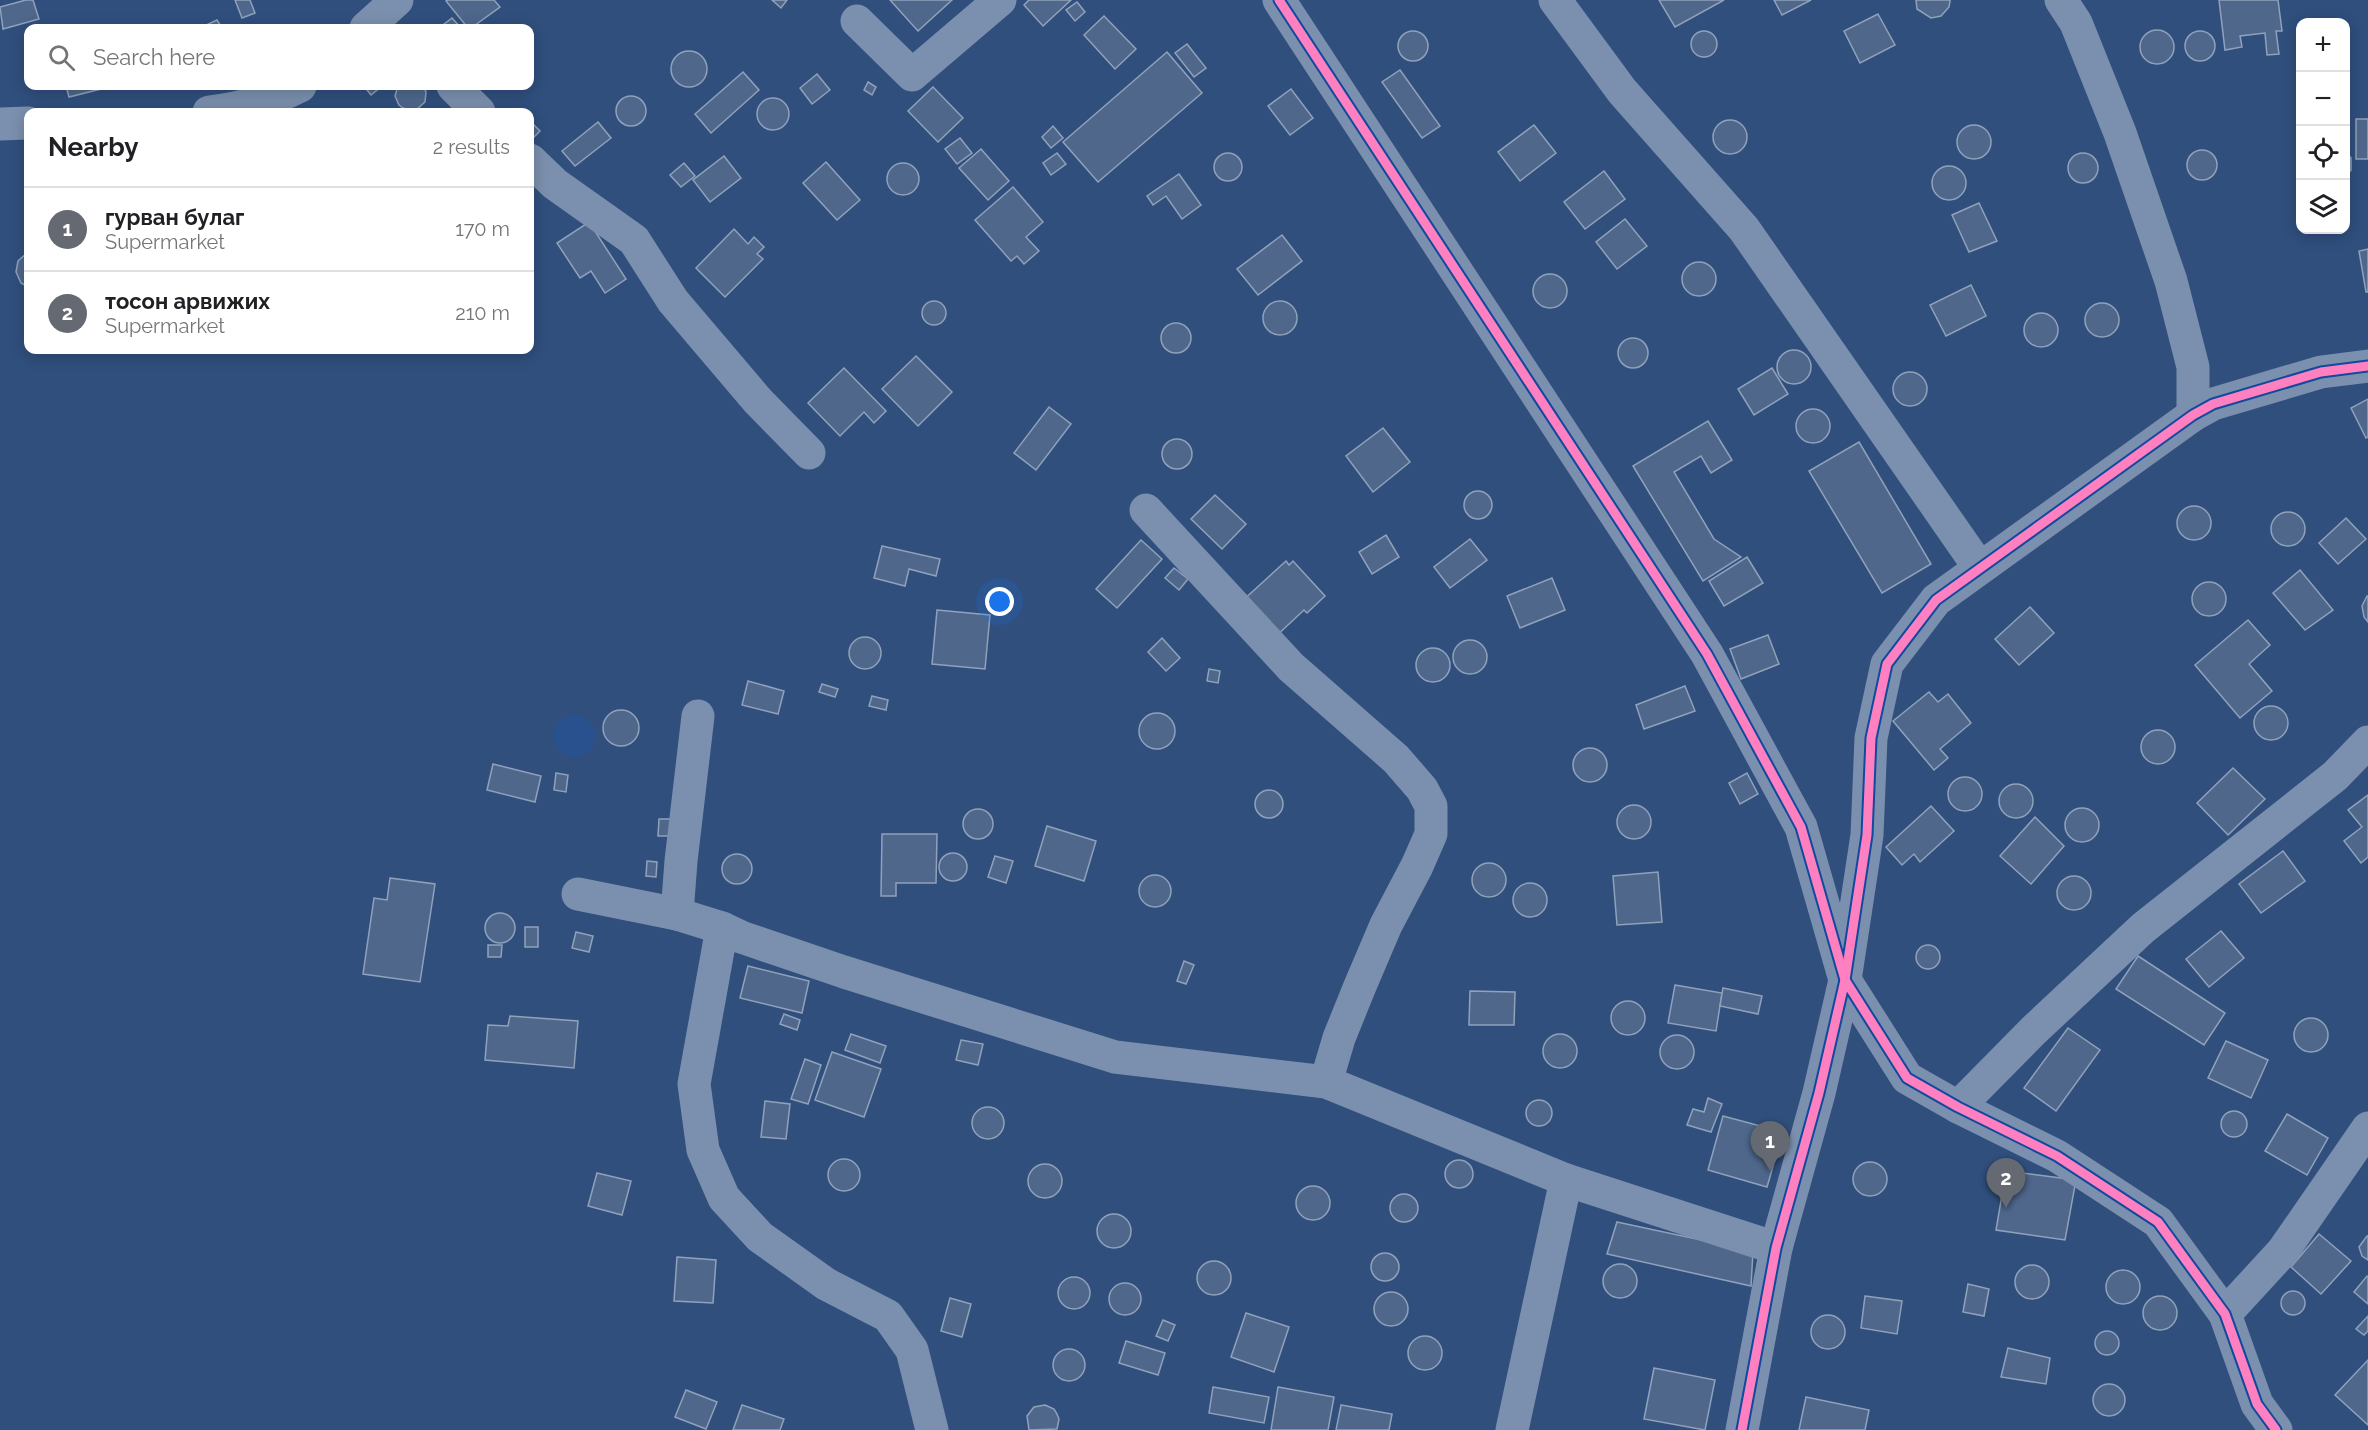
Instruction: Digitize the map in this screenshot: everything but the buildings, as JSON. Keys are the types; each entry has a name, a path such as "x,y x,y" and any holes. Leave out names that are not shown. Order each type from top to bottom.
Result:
{"street":[{"path":"857,21 912,75 1000,0"},
{"path":"1279,0 1707,654 1800,827 1845,980 1907,1078 1958,1107 2056,1156 2158,1222 2225,1314 2257,1404 2276,1430"},
{"path":"1555,0 1622,91 1744,229 1979,567"},
{"path":"2061,0 2076,23 2120,133 2171,281 2193,367 2193,415"},
{"path":"239,108 277,97 292,90"},
{"path":"457,90 475,108"},
{"path":"0,124 24,123"},
{"path":"534,164 555,184 634,240 673,301 758,400 809,453"},
{"path":"1742,1430 1776,1248 1819,1093 1845,980 1867,835 1871,738 1887,664 1936,600 2193,415 2213,404 2321,372 2368,366"},
{"path":"1146,510 1291,667 1396,759 1422,789 1431,806 1431,834 1386,925 1360,986 1326,1082"},
{"path":"677,914 698,716"},
{"path":"1958,1107 2032,1031 2143,928 2335,776 2368,742"},
{"path":"578,894 677,914 844,972 1115,1056 1326,1082 1566,1180 1776,1248"},
{"path":"722,928 694,1084 703,1150 724,1198 760,1237 826,1284 888,1316 912,1350 932,1430"},
{"path":"2225,1314 2283,1251 2368,1128"},
{"path":"1512,1430 1566,1180"}],"water":[{"path":"574,715 589,721 595,736 589,751 574,757 559,751 553,736 559,721"}],"cycle path":[{"path":"1279,0 1707,654 1801,827 1845,980 1907,1078 1958,1107 2057,1156 2158,1222 2225,1314 2257,1404 2276,1430"},
{"path":"1742,1430 1776,1248 1819,1093 1845,980 1867,835 1871,738 1887,664 1936,600 2193,415 2213,404 2321,372 2368,366"}],"place":[{"name":"гурван булаг","path":"1770,1171"},
{"name":"тосон арвижих","path":"2006,1208"}]}
